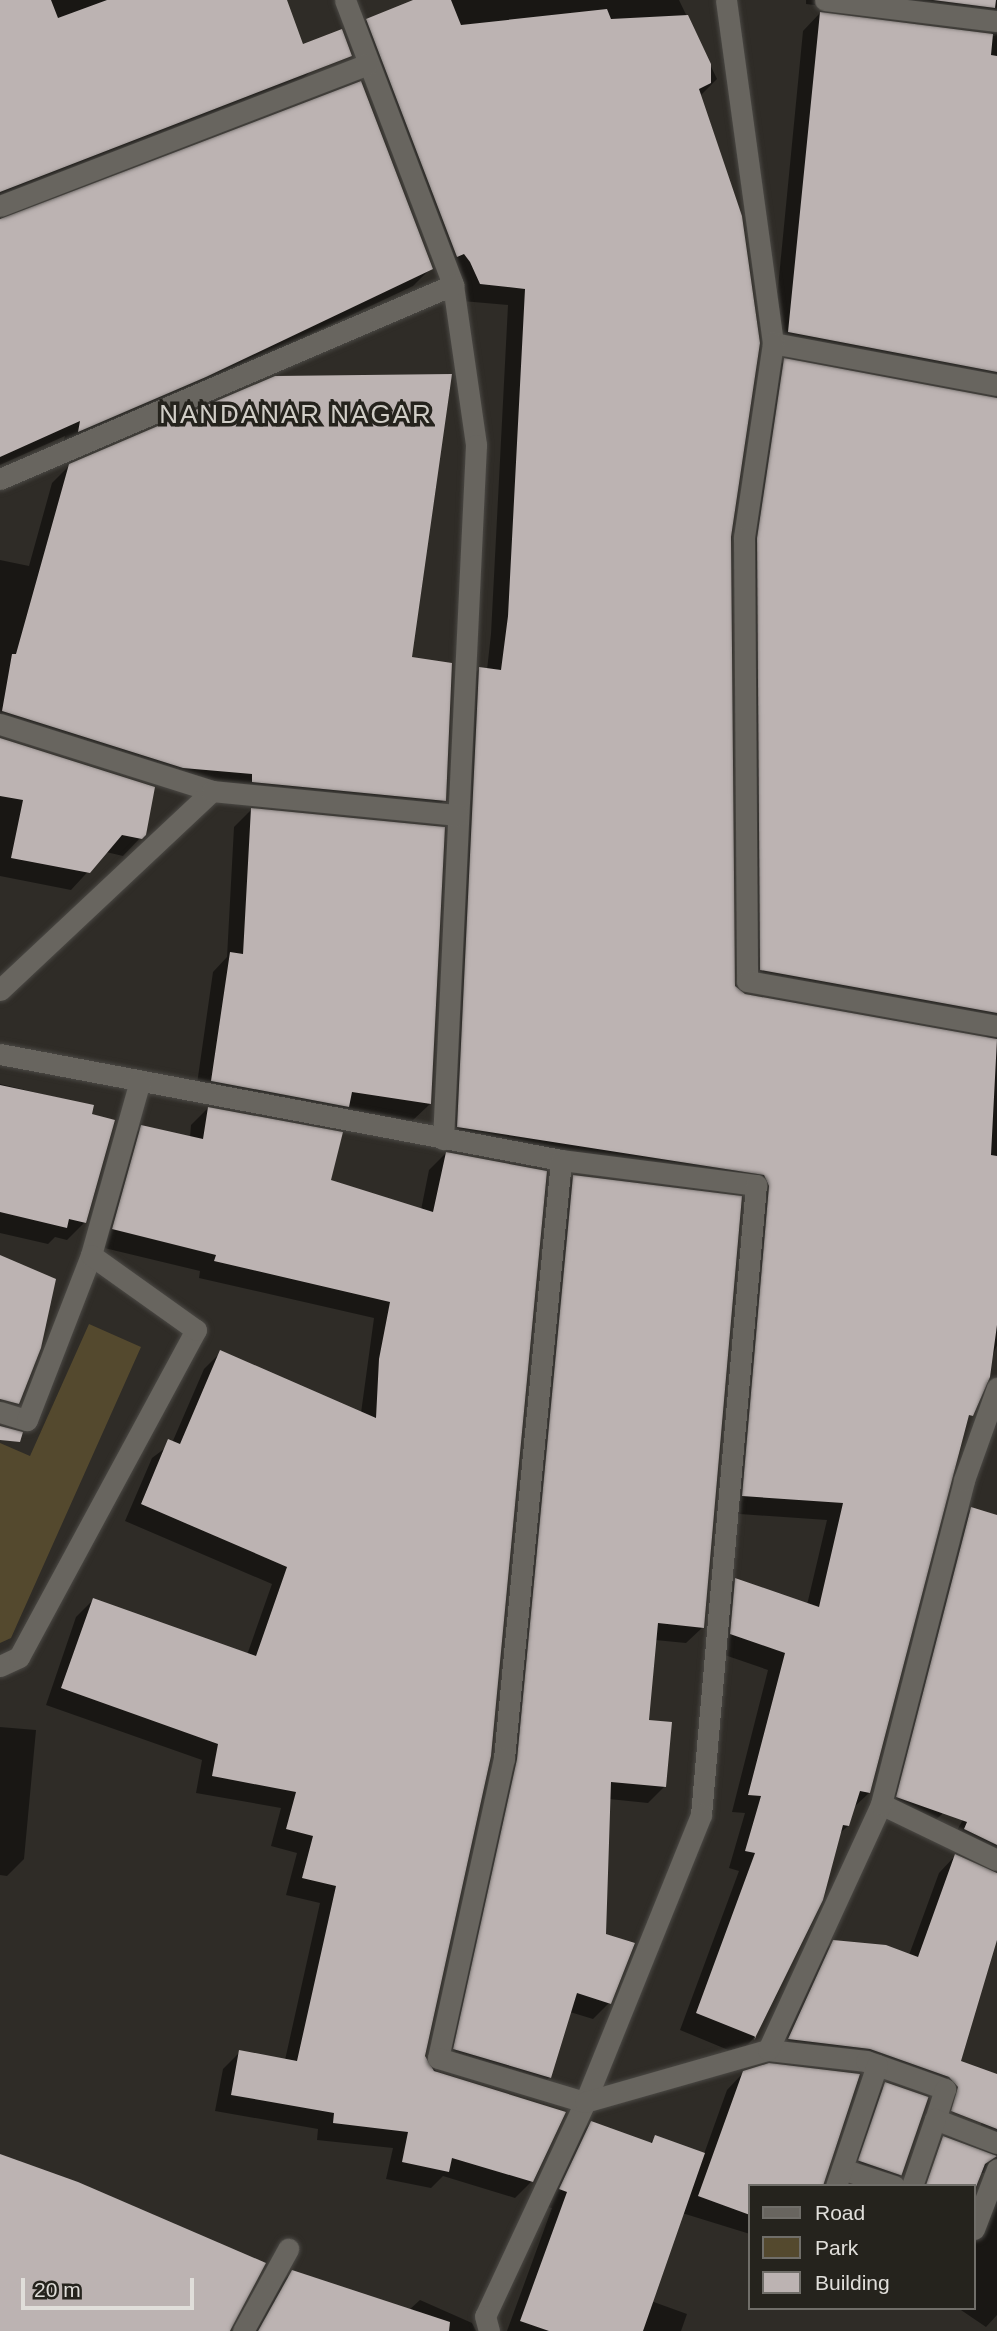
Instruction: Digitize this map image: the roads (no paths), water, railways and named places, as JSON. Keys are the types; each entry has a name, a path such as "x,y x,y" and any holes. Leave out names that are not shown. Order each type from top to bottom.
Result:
{"street":[{"path":"345,0 453,285 476,445 443,1139"},
{"path":"726,0 773,343 744,537 747,981 997,1026"},
{"path":"825,0 997,21"},
{"path":"0,205 368,64"},
{"path":"0,479 453,285"},
{"path":"773,343 997,384"},
{"path":"0,724 212,791 458,815"},
{"path":"0,990 212,791"},
{"path":"0,1054 561,1160 756,1185 701,1815 585,2102 485,2316 489,2331"},
{"path":"0,1412 27,1420 90,1255 140,1081"},
{"path":"561,1160 504,1758 438,2058 585,2102 768,2050 877,2065 945,2089 913,2184"},
{"path":"0,1666 19,1657 196,1330 90,1255"},
{"path":"768,2050 881,1804 964,1480 997,1388"},
{"path":"881,1804 997,1860"},
{"path":"877,2065 839,2178 880,2184"},
{"path":"935,2119 997,2143"},
{"path":"976,2218 997,2169"},
{"path":"243,2331 289,2249"}],"district":[{"name":"NANDANAR NAGAR","path":"296,415"}]}
